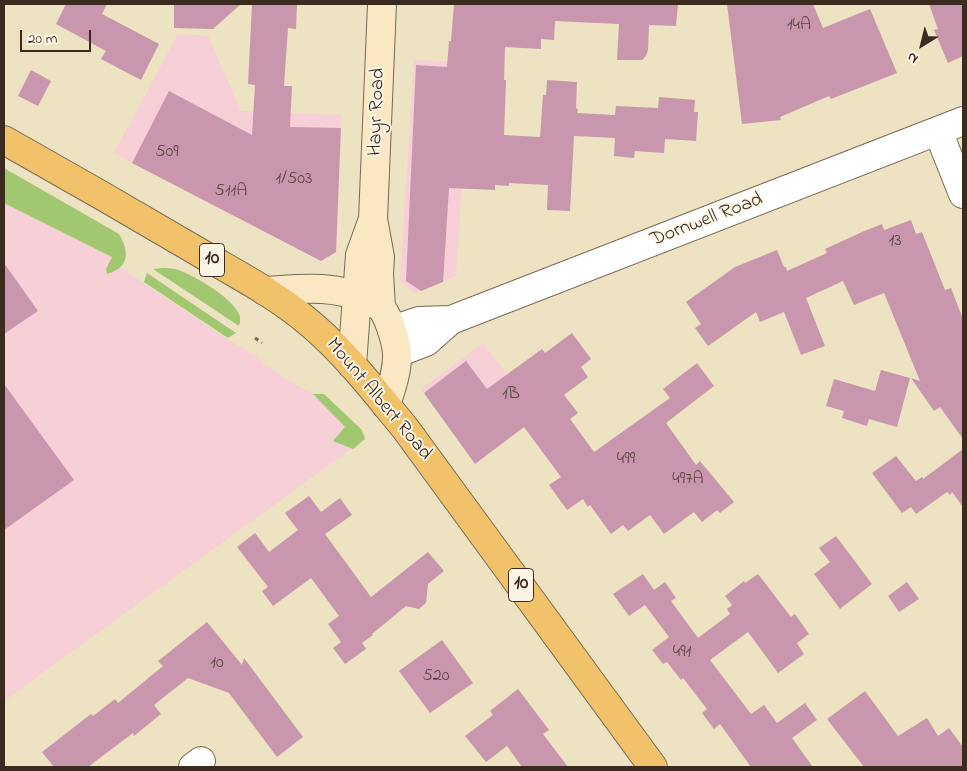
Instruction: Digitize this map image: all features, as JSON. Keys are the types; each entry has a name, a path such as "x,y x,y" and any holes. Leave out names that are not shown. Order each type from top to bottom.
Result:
{"main road":[{"name":"Hayr Road","path":"382,4 373,219 380,257 379,274 390,330 395,372 386,405"},
{"name":"Mount Albert Road","path":"4,140 98,192 264,291 314,326 352,365 405,428 653,767"},
{"name":"Hayr Road","path":"352,365 360,255 373,219"},
{"path":"264,291 311,288 335,290 356,295 390,330"}],"street":[{"name":"Dornwell Road","path":"390,330 419,321 451,320 963,121"},
{"path":"938,131 963,194"}],"path":[{"path":"255,338 262,343"}],"shaded area":[{"path":"178,34 208,36 241,111 341,115 336,252 321,261 114,153"},
{"path":"414,60 470,62 456,276 415,293 400,281"},
{"path":"4,203 112,257 106,269 109,275 120,267 227,339 254,354 264,364 294,384 313,394 345,427 365,439 4,701"},
{"path":"483,343 539,416 475,464 421,389"}],"green space":[{"path":"4,168 119,234 126,253 120,268 107,274 106,269 112,257 4,203"},
{"path":"162,268 182,271 220,294 229,301 239,314 239,326 153,269"},
{"path":"147,273 236,333 228,338 144,282"},
{"path":"313,394 324,394 362,430 365,439 353,449 333,441 345,427"}],"building":[{"path":"66,4 107,4 102,14 159,44 141,80 101,59 106,51 56,24"},
{"path":"174,4 241,4 213,29 174,28"},
{"path":"252,4 297,4 296,29 288,28 284,86 292,86 290,127 341,128 336,252 321,261 132,163 169,91 252,135 255,85 248,84"},
{"path":"454,4 678,4 676,26 649,25 648,50 642,60 617,60 619,24 555,21 554,40 541,39 541,49 505,47 504,135 540,137 543,95 546,95 547,80 577,82 577,113 615,115 616,106 658,108 659,97 695,100 694,112 698,112 696,141 665,139 664,153 635,151 634,158 614,156 615,138 574,136 570,211 547,210 548,185 509,183 509,186 495,185 495,190 449,188 443,282 421,291 406,281 416,65 447,67"},
{"path":"727,4 813,4 823,28 870,9 897,73 831,99 829,96 780,117 781,120 742,124"},
{"path":"929,4 963,4 963,56 948,63 934,30 938,29"},
{"path":"31,70 51,81 38,106 18,96"},
{"path":"911,220 916,234 922,232 945,290 951,288 963,319 963,439 940,407 934,411 911,378 920,381 884,293 854,305 843,281 806,298 825,346 801,355 784,312 760,322 756,312 708,346 695,328 701,324 686,302 735,267 777,250 787,271 827,253 825,249 862,232 882,224 884,230"},
{"path":"4,263 38,311 4,334"},
{"path":"572,333 591,359 581,367 588,377 564,395 578,413 570,419 594,452 670,398 663,389 697,363 714,386 666,423 696,465 700,461 734,502 720,513 717,510 702,522 694,512 664,534 650,515 628,531 623,525 611,534 590,505 588,507 583,499 567,510 549,485 561,477 524,427 475,464 424,393 466,361 487,389 542,349 545,353"},
{"path":"881,370 910,378 897,427 869,419 867,426 842,418 844,411 826,406 834,379 875,391"},
{"path":"4,384 74,480 4,530"},
{"path":"963,449 963,507 952,492 950,495 947,492 916,514 911,507 902,513 872,473 896,456 916,481 922,477 923,479"},
{"path":"309,496 321,512 340,498 352,515 325,534 371,597 428,552 444,571 428,584 426,603 419,609 406,606 362,643 366,649 345,664 333,648 341,642 328,624 339,616 311,578 273,606 262,591 268,587 237,547 255,533 269,552 298,530 285,513"},
{"path":"836,536 872,584 840,609 814,574 830,562 819,548"},
{"path":"643,574 654,590 665,582 676,598 671,601 698,638 730,614 727,609 732,605 725,596 744,581 745,583 758,574 791,617 795,614 809,634 797,643 804,654 778,673 748,632 710,660 751,714 764,705 777,723 805,703 817,720 792,738 813,767 751,767 720,724 714,729 702,713 707,709 683,678 681,680 667,662 663,664 652,650 669,637 645,605 629,616 613,594"},
{"path":"907,582 919,599 899,612 888,596"},
{"path":"207,622 242,665 244,658 303,737 277,757 229,693 188,678 154,705 161,714 134,736 133,733 88,767 54,767 42,752 91,714 93,716 115,699 118,703 163,666 158,661"},
{"path":"442,640 473,683 430,713 399,671"},
{"path":"518,689 549,730 543,734 568,767 522,767 507,746 486,762 465,736 493,715 490,711"},
{"path":"865,691 898,736 927,718 938,736 949,728 963,747 963,767 864,767 827,719"}]}
